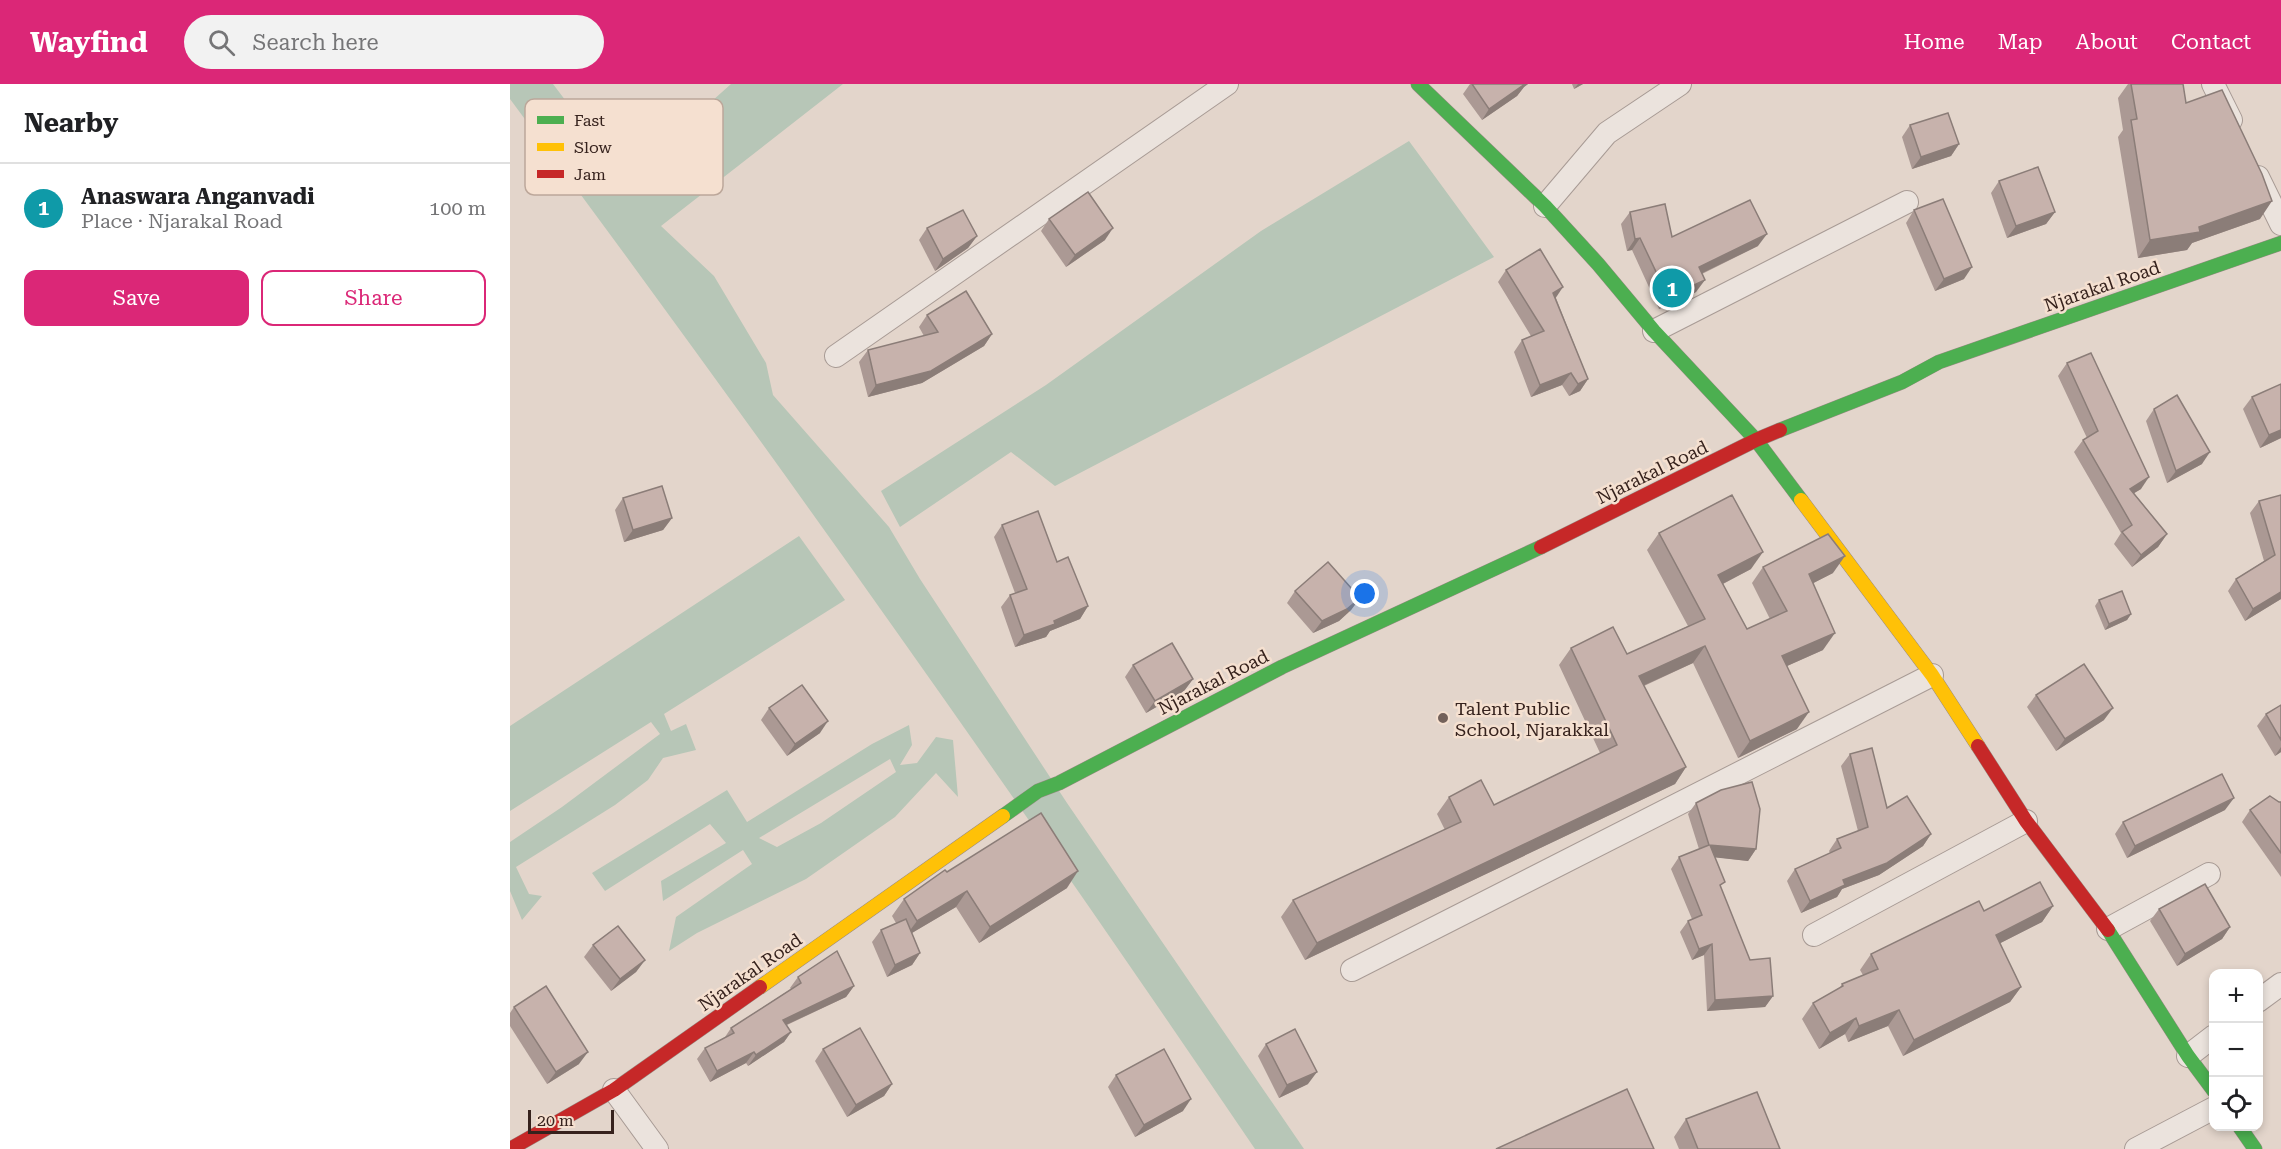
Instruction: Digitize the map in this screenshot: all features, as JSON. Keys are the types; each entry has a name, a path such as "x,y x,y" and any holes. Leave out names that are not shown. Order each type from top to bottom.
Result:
{"main road":[{"path":"1418,84 1545,206 1598,264 1654,332 1756,440 1932,675 2026,821 2108,929 2188,1056 2209,1084"},
{"name":"Njarakal Road","path":"510,1149 614,1090 1038,791 1059,783 1282,667 1533,551 1756,440 1902,382 1939,362 2281,243"},
{"path":"2242,1131 2255,1149"}],"street":[{"path":"836,356 1227,84"},
{"path":"1545,206 1606,134 1680,84"},
{"path":"2213,84 2239,138"},
{"path":"2250,159 2281,224"},
{"path":"1654,332 1906,202"},
{"path":"1352,970 1932,675"},
{"path":"1814,935 2026,821"},
{"path":"2108,929 2209,874"},
{"path":"2263,998 2281,984"},
{"path":"2188,1056 2209,1040"},
{"path":"614,1090 657,1149"},
{"path":"2136,1149 2209,1111"}],"shaded area":[{"path":"510,84 553,84 564,99 525,99 525,119 510,99"},
{"path":"731,84 843,84 723,178 723,99 714,99"},
{"path":"1409,141 1494,257 1055,486 1011,452 900,527 881,491 1046,385 1261,231"},
{"path":"581,195 701,195 661,226 714,276 766,363 773,395 889,527 920,579 1067,803 1304,1149 1255,1149 888,620"},
{"path":"799,536 845,600 664,714 671,731 686,724 696,750 663,758 648,780 615,805 516,867 529,894 542,896 522,920 510,891 510,842 562,807 660,734 651,722 510,811 510,726"},
{"path":"909,725 912,745 900,765 917,763 936,737 953,740 958,797 936,773 895,817 806,879 697,933 669,951 676,917 752,864 743,850 663,901 661,881 726,843 710,824 605,891 592,873 727,790 747,822 872,744","holes":["890,759 896,772 821,823 777,847 759,838"]}],"building":[{"path":"1472,84 1525,84 1489,109"},
{"path":"2131,84 2183,84 2186,103 2222,90 2262,174 2272,201 2199,227 2200,232 2150,240 2131,120 2137,119"},
{"path":"1948,113 1959,144 1921,157 1910,125"},
{"path":"2038,167 2055,212 2016,226 1999,181"},
{"path":"1088,192 1113,228 1075,255 1049,219"},
{"path":"1943,199 1972,267 1944,279 1914,210"},
{"path":"1750,200 1767,234 1699,267 1705,280 1668,297 1640,238 1635,239 1630,212 1665,204 1672,237"},
{"path":"963,210 977,236 943,259 927,228"},
{"path":"1540,249 1563,287 1553,293 1588,379 1578,384 1571,373 1540,385 1522,340 1544,331 1506,270"},
{"path":"966,291 992,334 931,371 876,385 868,350 938,332 927,315"},
{"path":"2091,353 2149,477 2130,489 2167,534 2141,555 2122,532 2132,525 2083,440 2098,431 2067,363"},
{"path":"2281,384 2281,430 2269,435 2252,397"},
{"path":"2177,395 2210,452 2176,471 2154,409"},
{"path":"662,486 672,518 633,530 623,498"},
{"path":"1732,495 1763,552 1718,575 1747,629 1787,611 1763,567 1828,534 1845,556 1809,574 1835,633 1782,656 1809,712 1750,741 1705,646 1639,676 1686,767 1317,943 1293,900 1461,822 1449,797 1481,780 1494,805 1617,745 1571,648 1613,627 1627,654 1705,619 1659,533"},
{"path":"2281,495 2281,592 2253,609 2236,579 2275,555 2259,501"},
{"path":"1038,511 1057,562 1068,557 1088,606 1054,621 1055,624 1024,635 1010,595 1027,589 1002,525"},
{"path":"1328,562 1360,598 1347,609 1322,621 1295,591"},
{"path":"2122,591 2131,614 2109,624 2099,600"},
{"path":"1172,643 1193,679 1155,701 1133,665"},
{"path":"2084,664 2113,708 2065,739 2036,695"},
{"path":"802,685 828,721 795,744 769,708"},
{"path":"2281,705 2281,740 2266,714"},
{"path":"1872,748 1887,808 1907,796 1931,834 1887,863 1843,880 1845,885 1810,901 1795,869 1841,848 1837,839 1868,827 1850,754"},
{"path":"2222,774 2234,798 2135,846 2123,822"},
{"path":"1752,782 1760,809 1756,849 1710,845 1725,882 1720,885 1750,960 1770,958 1773,996 1715,1000 1712,944 1699,949 1688,921 1702,915 1679,857 1709,845 1696,803 1721,790"},
{"path":"2270,796 2281,802 2281,853 2250,810"},
{"path":"1041,813 1078,871 990,927 967,891 917,921 904,899 945,870 947,872"},
{"path":"2040,882 2053,906 1996,935 2021,987 1914,1040 1899,1010 1859,1026 1856,1018 1830,1033 1813,1003 1843,986 1842,984 1878,969 1871,954 1979,901 1984,911"},
{"path":"2205,884 2230,927 2185,954 2159,909"},
{"path":"906,919 920,953 895,965 881,930"},
{"path":"618,926 645,960 620,979 593,945"},
{"path":"837,951 854,986 783,1020 791,1032 756,1055 754,1052 717,1071 705,1048 734,1033 731,1028 801,983 798,977"},
{"path":"546,986 588,1052 556,1072 514,1007"},
{"path":"860,1028 892,1084 856,1105 823,1049"},
{"path":"1295,1029 1317,1072 1287,1085 1266,1044"},
{"path":"1164,1049 1191,1099 1144,1125 1116,1075"},
{"path":"1627,1089 1654,1149 1496,1149"},
{"path":"1757,1092 1780,1149 1698,1149 1686,1119"}],"traffic: fast":[{"path":"1418,84 1545,206 1598,264 1654,331 1756,440 1801,500"},
{"path":"1780,430 1902,382 1939,362 2281,243"},
{"path":"1003,816 1038,791 1059,783 1282,667 1541,547"},
{"path":"2108,930 2188,1056 2209,1084"},
{"path":"2242,1131 2255,1149"}],"traffic: slow":[{"path":"1801,500 1932,675 1978,746"},
{"path":"760,987 1003,816"}],"traffic: jam":[{"path":"1541,547 1780,430"},
{"path":"1978,746 2026,821 2108,930"},
{"path":"510,1149 614,1090 760,987"}],"place":[{"name":"Anaswara Anganvadi","path":"1672,288"},
{"name":"Talent Public School, Njarakkal","path":"1443,718"}]}
